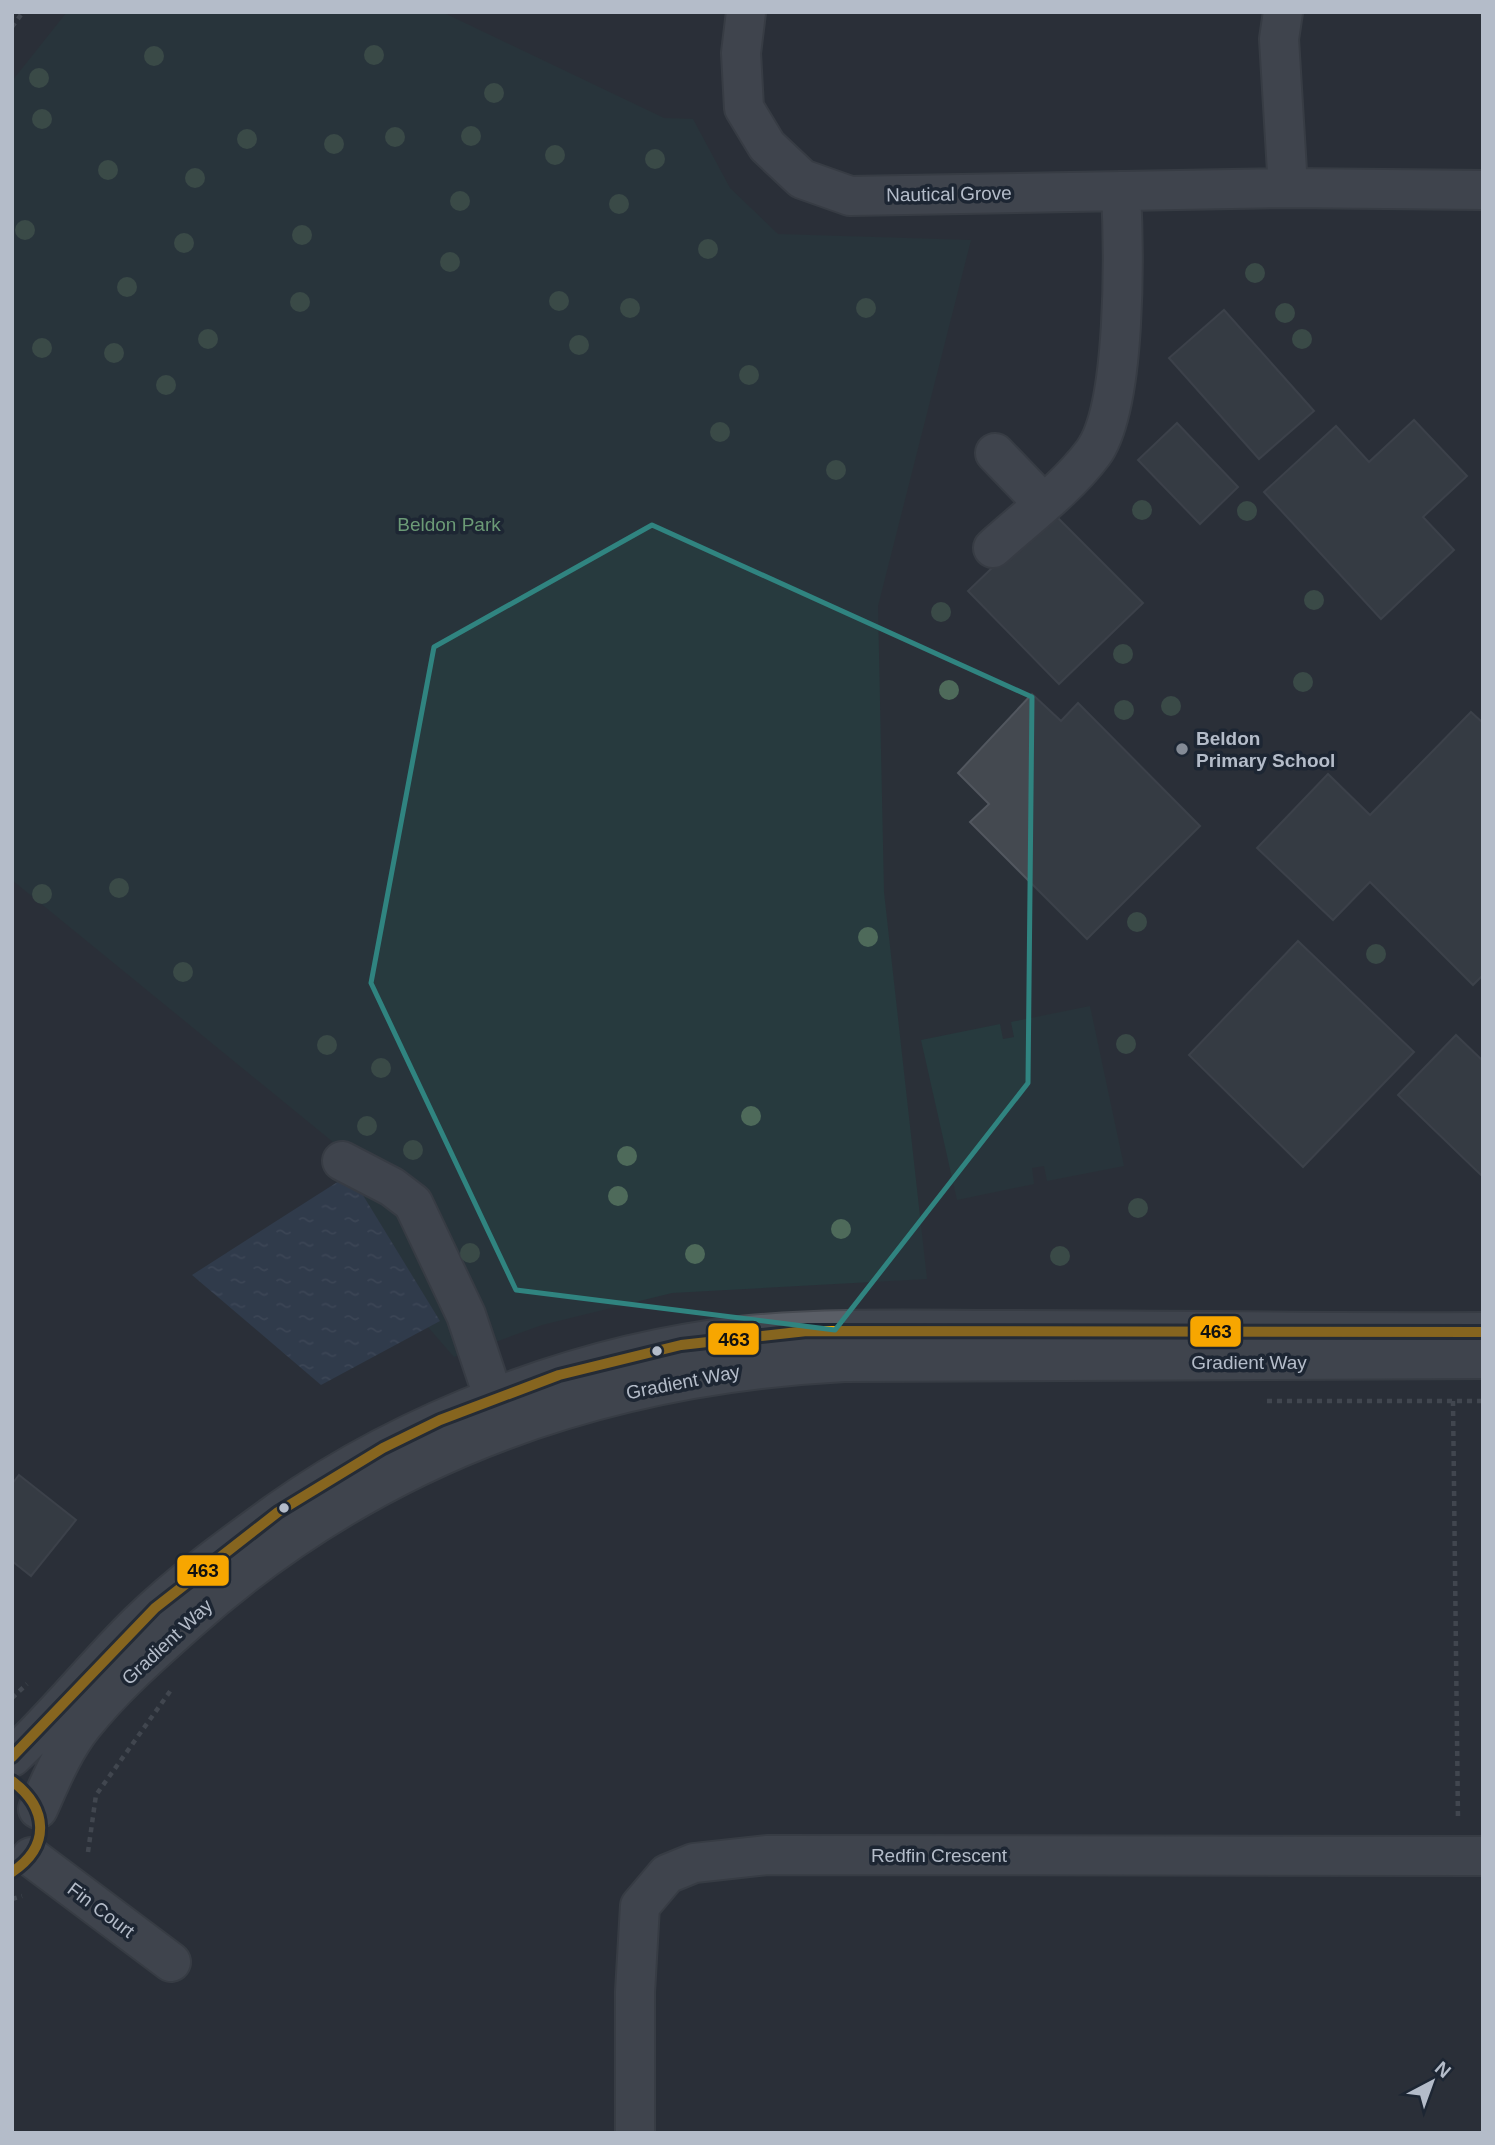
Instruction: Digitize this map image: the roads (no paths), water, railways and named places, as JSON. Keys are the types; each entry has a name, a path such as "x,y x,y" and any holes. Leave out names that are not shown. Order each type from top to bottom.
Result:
{"street":[{"name":"Nautical Grove","path":"746,12 741,52 744,108 767,146 802,179 850,196 1289,188 1483,190"},
{"path":"1283,12 1279,40 1289,188"},
{"path":"993,548 1043,503 1094,451 1105,429 1116,366 1125,270 1121,191"},
{"path":"995,453 1043,503"},
{"path":"342,1161 392,1186 413,1203 466,1315 494,1399"},
{"name":"Gradient Way","path":"12,1757 46,1727 143,1619 188,1580 281,1510 338,1474 407,1437 494,1399 625,1357 740,1336 931,1330 1483,1332"},
{"name":"Gradient Way","path":"38,1809 65,1752 92,1715 149,1655 211,1600 299,1532 363,1495 439,1457 561,1410 661,1383 730,1371 794,1365 1483,1359"},
{"path":"12,1780 27,1792 38,1809 40,1839 22,1865"},
{"name":"Redfin Crescent","path":"635,2133 635,1992 639,1906 667,1874 694,1863 767,1855 1470,1856"},
{"name":"Fin Court","path":"22,1865 62,1881 171,1962"}],"water":[{"path":"350,1174 440,1321 321,1385 192,1275"}],"place":[{"name":"Beldon Primary School","path":"1182,749"}],"park label":[{"name":"Beldon Park","path":"449,524"}]}
